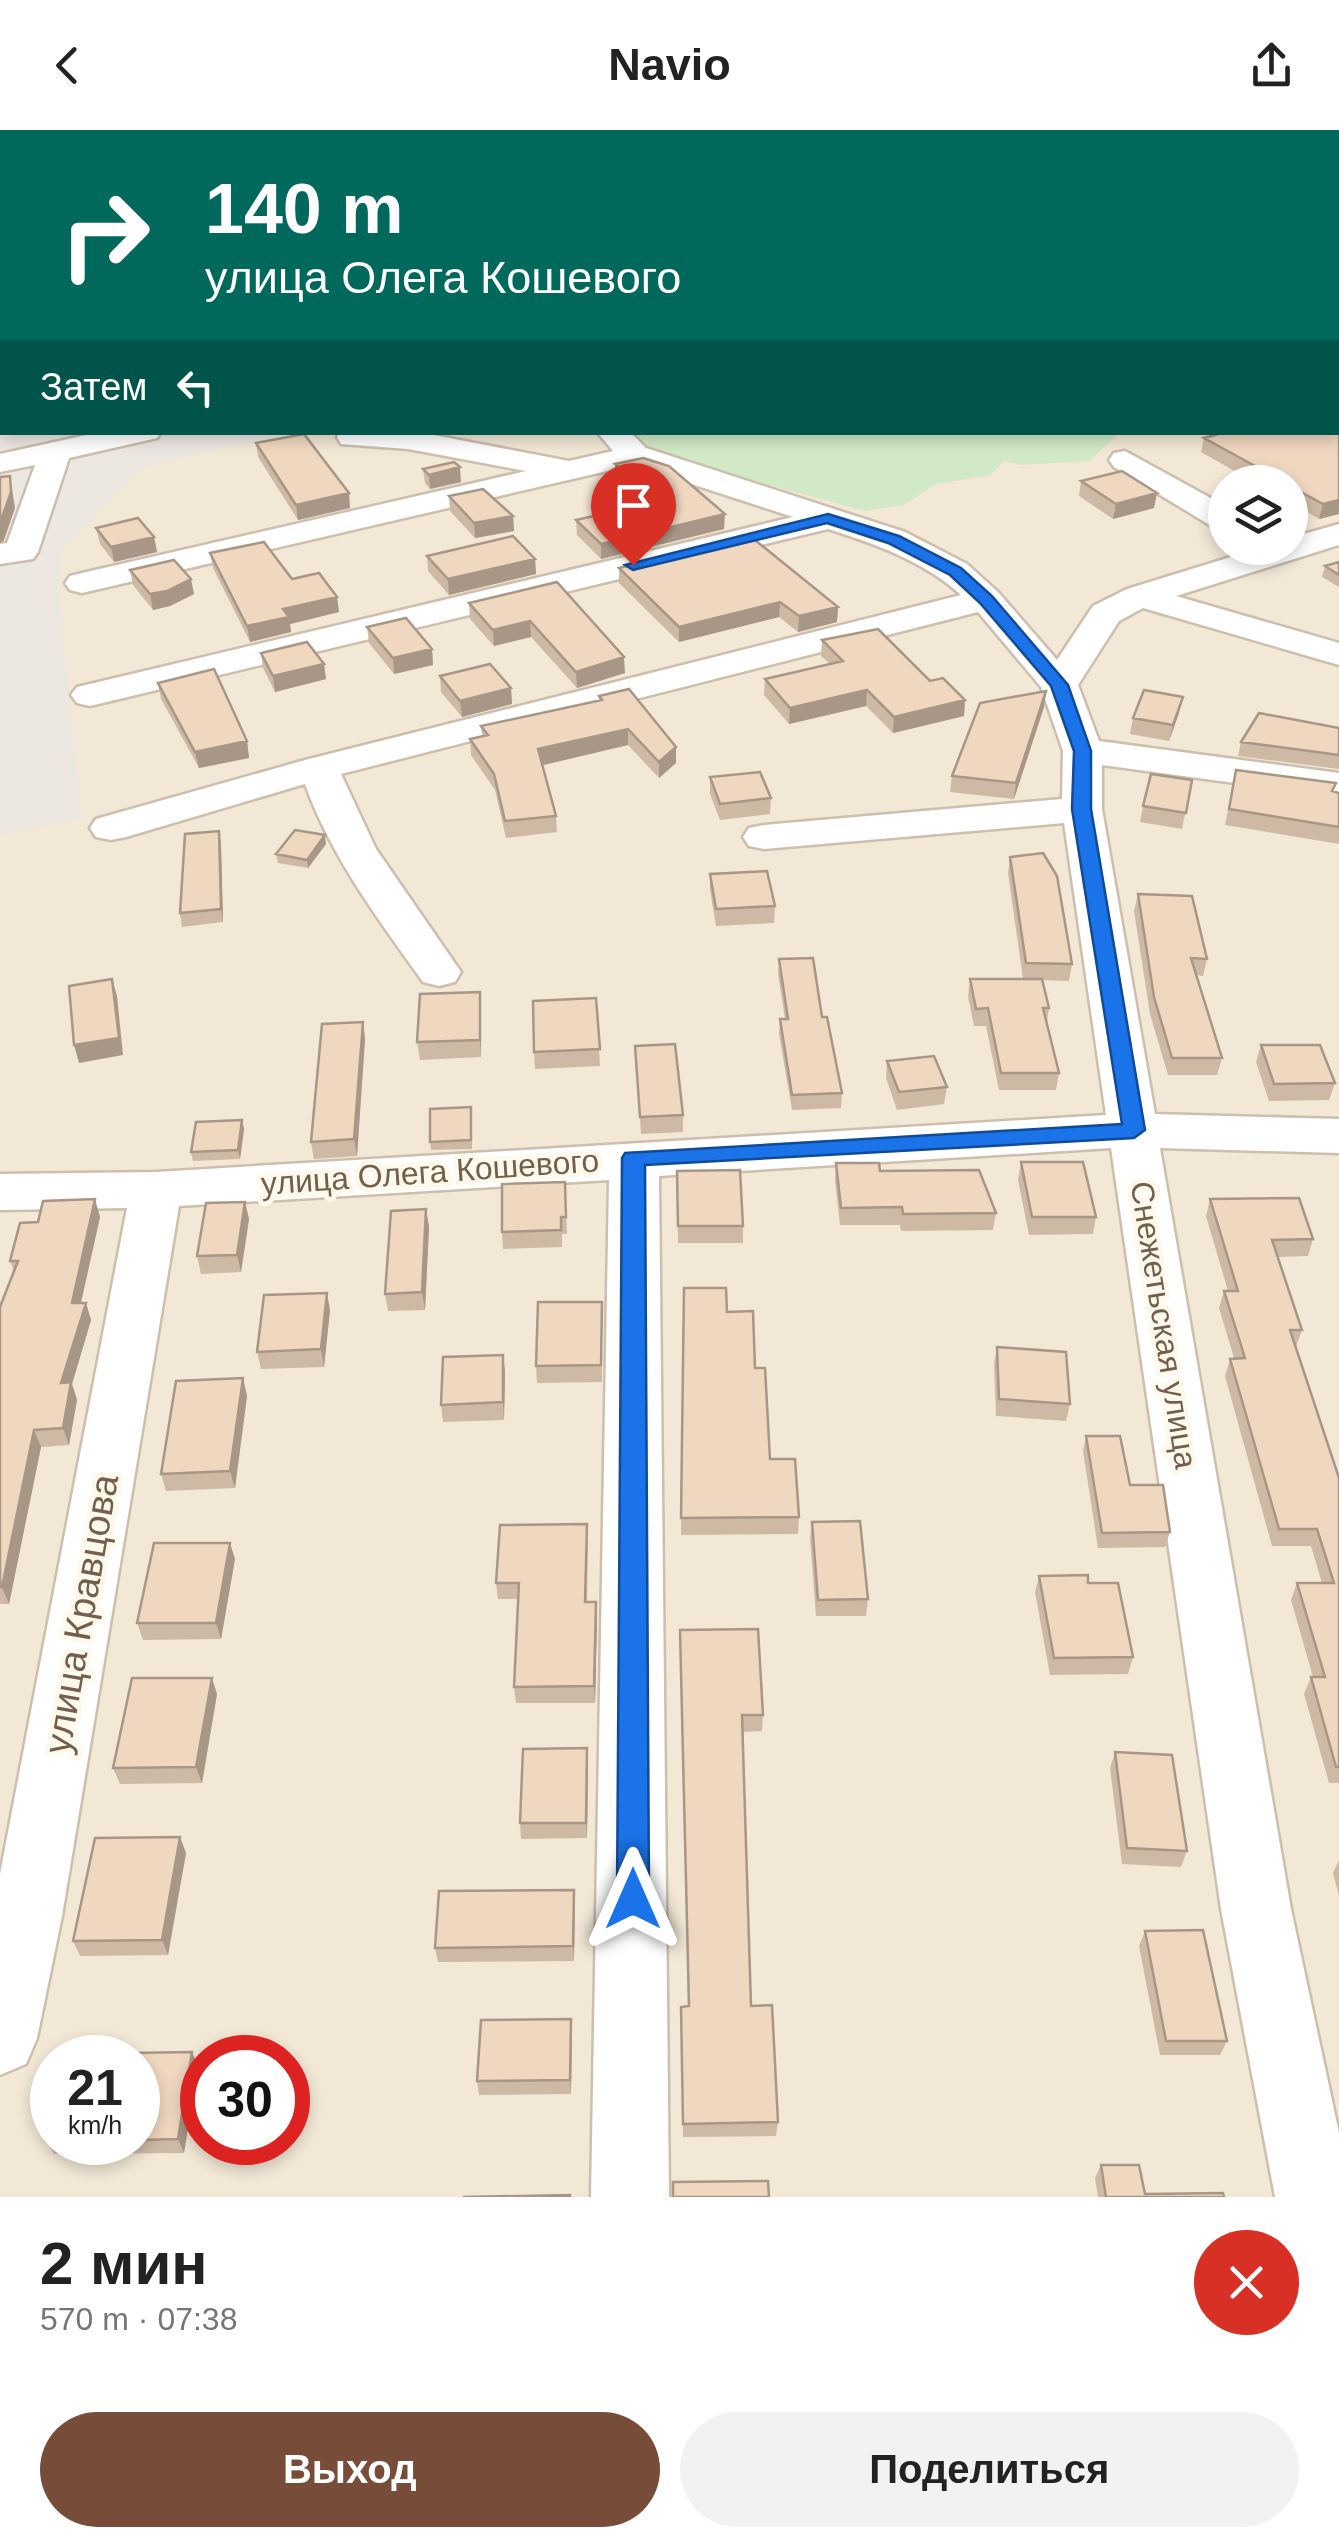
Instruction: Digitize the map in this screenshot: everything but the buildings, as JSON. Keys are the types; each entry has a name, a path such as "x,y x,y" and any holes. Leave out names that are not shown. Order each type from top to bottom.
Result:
{"street":[{"path":"0,463 132,435"},
{"path":"352,437 408,440 572,470"},
{"path":"82,583 572,470 624,444"},
{"name":"Снежетьская улица","path":"624,444 893,540 955,571 986,599 1059,685 1082,751 1082,809 1256,1909 1314,2197"},
{"path":"0,554 21,552 56,452"},
{"path":"1126,460 1208,510"},
{"path":"90,695 828,518"},
{"path":"1308,542 1339,534"},
{"path":"1059,685 1106,614 1139,596 1231,565"},
{"path":"1139,596 1339,654"},
{"path":"111,828 319,768 986,599"},
{"path":"1082,751 1339,785"},
{"path":"319,768 331,806 365,869 439,972"},
{"path":"764,838 1082,809"},
{"name":"улица Олега Кошевого","path":"0,1192 156,1190 1134,1130 1339,1136"},
{"path":"630,2197 634,1158"},
{"name":"улица Кравцова","path":"0,2038 27,1916 156,1190"}],"shaded area":[{"path":"0,435 1339,435 1339,2197 0,2197"},
{"path":"0,435 312,435 243,444 142,467 62,550 59,591 82,818 0,835"}],"green space":[{"path":"630,435 1118,435 1089,461 1021,465 1004,461 991,475 936,484 904,505 864,511 685,462 646,447"}],"route":[{"path":"633,565 828,518 924,555 955,571 986,599 1059,685 1070,707 1082,751 1082,809 1134,1130 634,1158 633,1899"}]}
